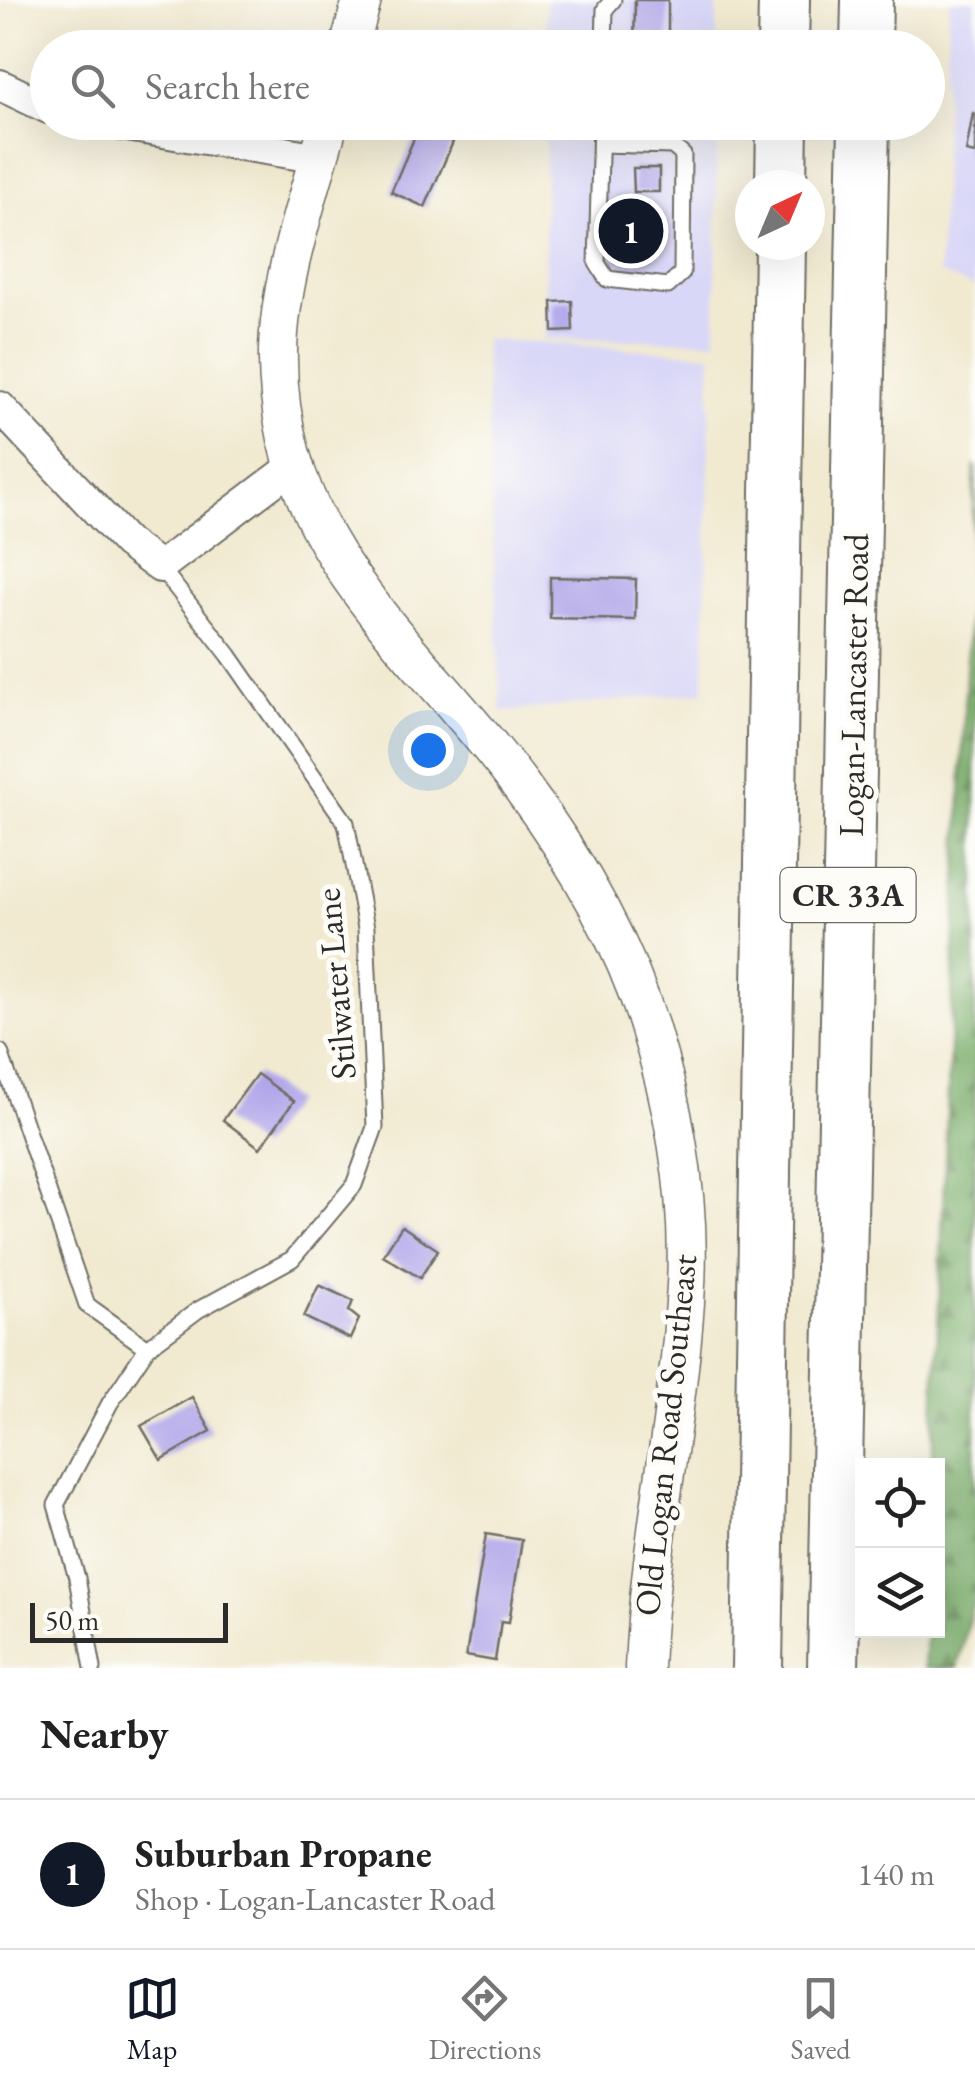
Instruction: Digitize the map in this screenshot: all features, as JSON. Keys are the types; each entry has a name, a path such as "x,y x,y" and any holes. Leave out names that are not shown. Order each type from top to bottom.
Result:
{"highway":[{"path":"783,30 784,0"},
{"path":"866,30 867,0"},
{"path":"781,170 782,140"},
{"name":"Logan-Lancaster Road","path":"833,1668 864,140"},
{"name":"CR 33A","path":"757,1668 780,260"}],"street":[{"path":"354,30 362,0"},
{"path":"0,85 30,99"},
{"name":"Old Logan Road Southeast","path":"324,140 283,300 278,348 283,417 295,465 320,529 366,604 520,784 574,861 628,968 649,1026 677,1142 685,1218 686,1298 646,1610 644,1668"},
{"path":"0,407 127,543 160,567 295,465"}],"lane":[{"path":"604,30 605,9 613,0"},
{"path":"600,140 600,144 597,263 607,280 668,286 682,274 682,155 672,146 600,144"},
{"name":"Stilwater Lane","path":"93,1668 77,1578 56,1505 110,1403 147,1348 198,1310 292,1259 354,1185 375,1127 366,928 346,824 229,655 160,567"},
{"path":"0,1052 87,1305 147,1348"}],"shaded area":[{"path":"546,0 717,0 717,30 546,30"},
{"path":"949,0 975,0 975,287 939,273"},
{"path":"545,140 717,140 716,341 545,339"},
{"path":"484,339 711,354 704,692 501,712"}],"green space":[{"path":"975,465 975,1595 957,1668 924,1668 926,1638 945,1638 945,1458 932,1458"}],"building":[{"path":"635,0 668,0 668,30 634,30"},
{"path":"975,114 975,154 966,152"},
{"path":"413,140 453,142 425,207 391,192"},
{"path":"633,168 659,168 659,192 634,192"},
{"path":"572,301 573,331 553,332 552,302"},
{"path":"550,577 636,579 635,620 550,618"},
{"path":"257,1074 294,1101 260,1148 223,1120"},
{"path":"402,1226 438,1250 420,1278 383,1255"},
{"path":"319,1285 353,1301 349,1311 359,1319 350,1339 304,1317"},
{"path":"192,1397 211,1431 161,1460 141,1426"},
{"path":"486,1534 522,1540 509,1622 501,1621 495,1661 466,1656"}],"place":[{"name":"Suburban Propane","path":"631,231"}]}
